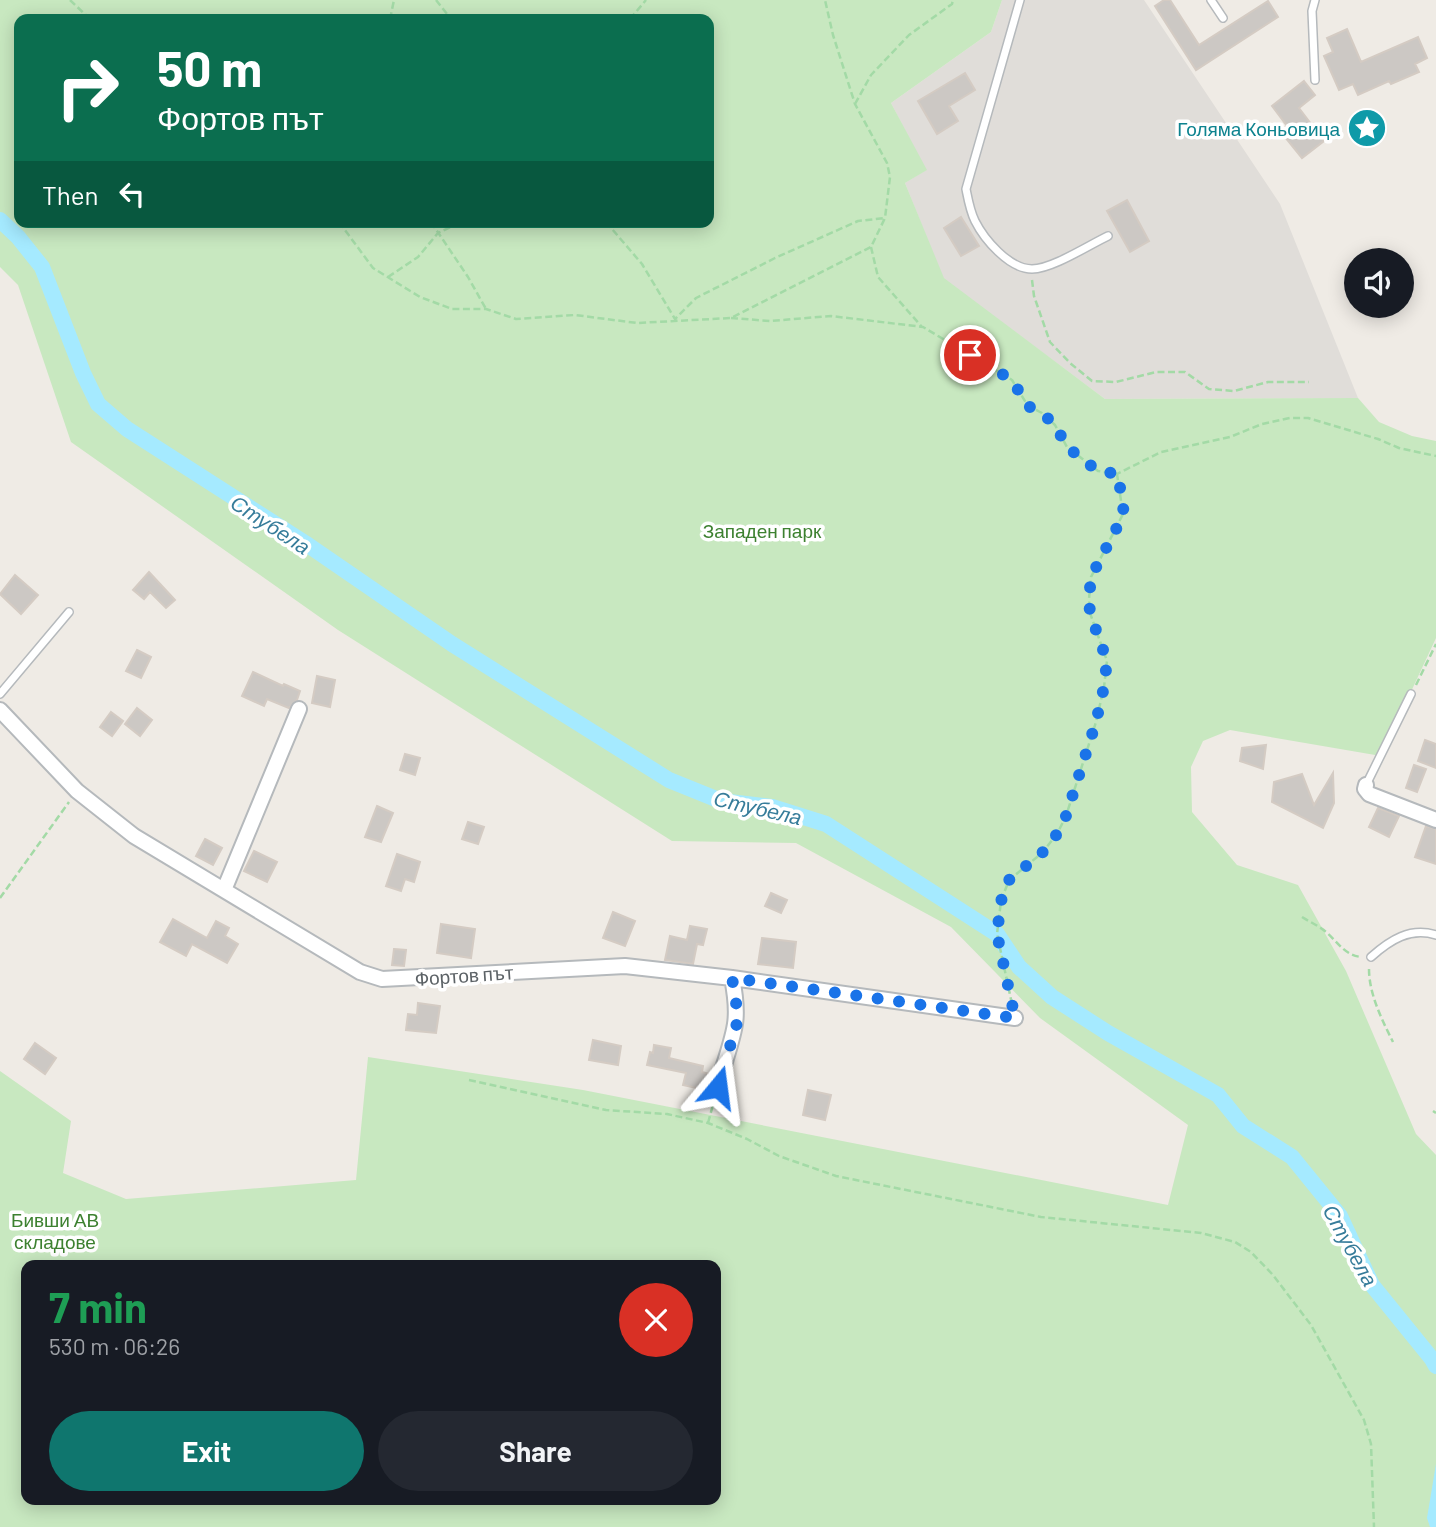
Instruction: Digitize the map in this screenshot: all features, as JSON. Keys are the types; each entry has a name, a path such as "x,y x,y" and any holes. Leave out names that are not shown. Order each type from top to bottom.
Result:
{"street":[{"path":"224,890 299,709"},
{"name":"Фортов път","path":"0,710 77,791 134,836 360,972 382,979 625,966 732,978 1015,1018"},
{"path":"1366,785 1365,789 1369,793 1436,820"},
{"path":"723,1068 737,1023 732,978"}],"lane":[{"path":"1020,0 966,189 973,218 989,244 1012,262 1031,269 1051,264 1108,236"},
{"path":"1211,0 1223,18"},
{"path":"1315,0 1312,10 1315,80"},
{"path":"0,694 69,612"},
{"path":"1366,785 1411,694"},
{"path":"1370,957 1399,936 1427,932 1436,935"}],"path":[{"path":"70,0 85,14"},
{"path":"436,0 447,14"},
{"path":"634,14 646,0"},
{"path":"731,318 871,247 885,218 890,177 887,163 855,104 825,0"},
{"path":"855,104 871,75 909,35 952,4 953,0"},
{"path":"675,319 696,298 775,258 858,221 885,218"},
{"path":"343,228 373,268 420,297 452,309 485,309 516,318 575,315 637,323 731,318 770,321 831,316 923,327"},
{"path":"435,228 485,309"},
{"path":"388,277 418,257 438,233 448,228"},
{"path":"611,228 642,264 675,319"},
{"path":"871,247 878,277 923,327 1012,380 1028,406 1042,413 1055,425 1067,447 1098,471 1118,474 1161,452 1230,437 1262,424 1290,418 1308,418 1399,448 1436,456"},
{"path":"1031,269 1034,296 1051,342 1092,381 1116,382 1156,372 1185,372 1209,389 1234,391 1268,382 1309,382"},
{"path":"1015,1018 997,934 1001,901 1009,880 1042,853 1057,834 1066,816 1096,722 1107,661 1090,613 1089,599 1091,577 1124,514 1118,474"},
{"path":"1411,694 1436,644"},
{"path":"0,898 77,791"},
{"path":"1302,917 1327,933 1342,949 1357,957 1370,957 1370,987 1393,1042"},
{"path":"708,1123 723,1068"},
{"path":"469,1080 606,1110 667,1114 708,1123 779,1156 836,1176 1041,1217 1201,1233 1235,1242 1251,1252 1273,1275 1311,1325 1364,1420 1371,1444 1374,1527"}],"shaded area":[{"path":"1002,0 1144,0 1280,204 1358,398 1105,399 943,278 905,183 926,170 891,103 991,32"}],"green space":[{"name":"Западен парк","path":"0,0 1002,0 991,32 891,103 927,170 905,183 944,278 1105,399 1358,398 1379,422 1412,436 1436,441 1436,638 1381,756 1230,730 1203,741 1191,767 1192,812 1237,865 1298,885 1346,971 1416,1134 1436,1155 1436,1527 0,1527 0,1071 71,1121 63,1173 126,1199 356,1180 368,1057 583,1090 1168,1205 1188,1125 1040,1018 951,927 796,843 672,841 338,630 71,442 18,285 0,267"}],"water":[{"path":"1436,1464 1436,1527 1430,1527 1427,1518"}],"building":[{"path":"1164,0 1170,0 1199,45 1268,1 1278,17 1196,70 1155,6"},
{"path":"1347,29 1361,62 1418,37 1427,58 1415,64 1419,72 1391,84 1389,81 1358,95 1353,84 1339,90 1324,56 1333,52 1327,38"},
{"path":"965,73 975,90 949,106 958,121 937,134 918,101"},
{"path":"1304,81 1315,95 1299,108 1324,141 1302,158 1280,131 1287,126 1272,106"},
{"path":"1127,200 1149,241 1130,252 1107,211"},
{"path":"961,217 979,246 961,256 944,228"},
{"path":"149,572 175,600 166,608 150,592 144,599 133,590"},
{"path":"15,575 38,595 21,614 0,594"},
{"path":"137,650 151,657 141,678 126,671"},
{"path":"253,672 300,691 297,700 289,708 267,699 264,706 242,696"},
{"path":"317,676 335,680 330,707 312,703"},
{"path":"137,708 152,720 140,736 125,724"},
{"path":"111,712 123,721 112,736 100,727"},
{"path":"1425,740 1436,744 1436,768 1418,761"},
{"path":"1266,745 1263,769 1240,761 1242,748"},
{"path":"405,754 420,758 415,775 400,770"},
{"path":"1414,765 1426,769 1417,792 1406,788"},
{"path":"1333,773 1334,803 1323,828 1272,802 1274,782 1302,774 1314,805"},
{"path":"377,806 393,813 381,842 365,837"},
{"path":"1378,808 1399,816 1389,837 1369,827"},
{"path":"468,822 484,827 478,844 462,839"},
{"path":"1426,826 1436,829 1436,864 1415,857"},
{"path":"205,839 222,848 213,865 196,856"},
{"path":"254,851 277,862 267,882 244,871"},
{"path":"397,854 420,862 414,882 405,879 401,891 386,886"},
{"path":"771,893 787,900 781,913 765,906"},
{"path":"613,912 635,921 625,946 603,938"},
{"path":"173,919 207,938 216,921 229,928 225,936 238,944 227,963 192,944 186,956 160,942"},
{"path":"441,924 475,929 471,958 437,953"},
{"path":"690,926 707,929 703,945 697,944 693,964 665,960 670,936 687,940"},
{"path":"762,938 796,942 793,968 758,964"},
{"path":"394,949 406,950 404,966 392,965"},
{"path":"418,1003 440,1006 436,1033 406,1030 408,1014 417,1015"},
{"path":"593,1040 621,1046 618,1065 589,1060"},
{"path":"35,1043 56,1058 45,1074 24,1059"},
{"path":"654,1045 671,1048 669,1058 703,1066 702,1072 713,1075 710,1091 683,1085 686,1073 647,1065"},
{"path":"808,1090 831,1095 825,1120 803,1115"}],"waterway":[{"name":"Стубела","path":"0,220 42,267 83,373 98,404 127,429 308,545 452,644 669,780 721,801 772,807 826,824 997,934 1019,967 1052,997 1108,1033 1218,1095 1243,1126 1292,1157 1340,1216 1372,1285 1436,1366"}],"place":[{"name":"Голяма Коньовица","path":"1367,128"}],"route":[{"path":"718,1087 737,1023 732,978 1015,1018 997,934 1001,901 1009,880 1042,853 1057,834 1066,816 1096,722 1107,661 1090,613 1091,577 1124,514 1118,474 1098,471 1067,447 1055,425 1042,413 1028,406 1012,380 970,355"}],"park label":[{"name":"Бивши АВ складове","path":"55,1230"}]}
